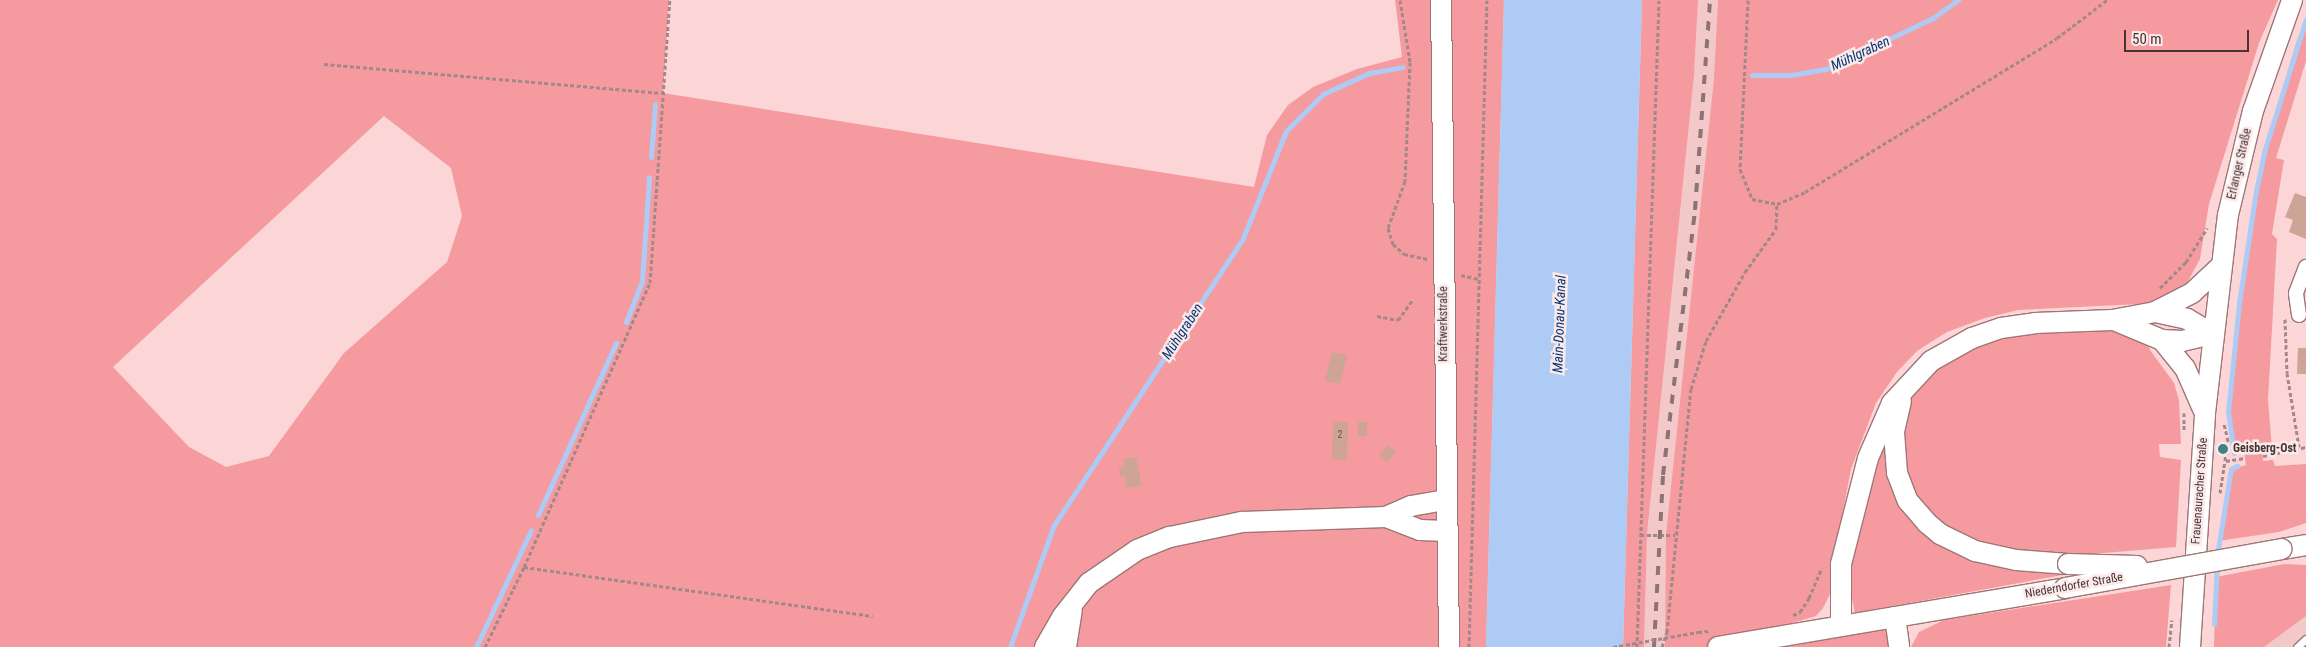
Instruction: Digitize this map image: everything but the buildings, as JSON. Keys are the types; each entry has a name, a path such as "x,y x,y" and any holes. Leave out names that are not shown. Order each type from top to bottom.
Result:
{"main road":[{"name":"Kraftwerkstraße","path":"1441,0 1446,531 1449,647"},
{"name":"Erlanger Straße","path":"2213,334 2220,267 2243,148 2275,43 2292,0"},
{"path":"1841,626 1841,564 1855,503 1876,435 1886,412 1906,385 1931,360 1972,338 2035,323 2112,320 2156,312 2192,293 2220,267"},
{"path":"2156,312 2187,319 2213,334"},
{"path":"2112,320 2162,340 2182,341 2213,334"},
{"name":"Frauenauracher Straße","path":"2190,647 2213,413 2213,334"},
{"path":"2162,340 2185,368 2213,413"},
{"path":"1906,385 1894,432 1894,460 1902,487 1917,513 1940,534 1975,551 2016,560 2068,564 2184,566"},
{"path":"1045,647 1074,601 1111,565 1137,550 1170,537 1242,522 1386,517 1411,506 1446,500"},
{"path":"1386,517 1420,530 1446,531"},
{"name":"Niederndorfer Straße","path":"1718,647 2306,545"},
{"path":"1066,647 1074,601"},
{"path":"1895,616 1899,647"}],"street":[{"path":"2299,315 2296,293 2306,267"}],"lane":[{"path":"2296,647 2306,639"}],"path":[{"path":"485,647 524,567 650,283 670,0"},
{"path":"1400,0 1410,62 1405,181 1388,228 1393,244 1404,254 1418,259"},
{"path":"1469,647 1487,0"},
{"path":"1637,647 1659,0"},
{"path":"1748,0 1740,169 1752,199 1777,204 1805,192 2049,43 2107,0"},
{"path":"324,64 662,93"},
{"path":"1662,647 1667,632 1685,436 1697,366 1706,341 1745,272 1776,229 1777,204"},
{"path":"2156,312 2156,296 2160,288 2186,262 2209,224"},
{"path":"2296,293 2284,323 2287,373 2299,447"},
{"path":"1377,316 1398,320 1412,301"},
{"path":"2183,404 2184,441"},
{"path":"2213,413 2228,441 2226,461 2217,501"},
{"path":"2263,456 2306,447"},
{"path":"2226,461 2246,458"},
{"path":"1640,535 1675,535"},
{"path":"524,567 872,616"},
{"path":"2169,647 2172,614"},
{"path":"1613,647 1698,632"}],"shaded area":[{"path":"0,0 669,0 663,93 1254,187 1267,135 1288,105 1313,87 1357,69 1402,57 1395,0 1504,0 1486,647 0,647","holes":["384,116 451,168 462,216 447,262 344,353 269,456 226,467 189,447 113,367"]},
{"path":"1642,0 1698,0 1694,76 1647,534 1644,647 1623,647"},
{"path":"1698,0 1718,0 1714,78 1666,534 1665,647 1644,647 1647,534 1694,76"},
{"path":"1718,0 2278,0 2259,43 2209,204 2200,259 2186,285 2161,303 2018,310 1985,318 1947,332 1917,351 1897,372 1876,403 1851,469 1833,564 1832,590 1823,608 1816,616 1708,647 1665,647 1666,534 1714,78"},
{"path":"2306,21 2306,61 2276,158 2284,160 2272,234 2277,239 2268,400 2272,448 2262,450 2263,461 2273,460 2275,466 2306,464 2306,523 2279,532 2218,541 2231,469 2246,465 2244,452 2234,453 2228,412 2239,303 2256,191 2264,152 2296,43"},
{"path":"2101,329 2145,336 2150,350 2174,383 2179,400 2181,444 2159,444 2160,457 2181,460 2176,547 2068,556 1995,551 1942,528 1914,498 1902,471 1901,432 1911,399 1935,368 1971,347 2000,339 2034,333"},
{"path":"1885,432 1922,528 2068,574 1855,613 1848,579 1850,561"},
{"path":"2284,564 2306,565 2306,616 2264,647 2214,647 2216,577"},
{"path":"2171,585 2166,647 1911,647 1919,632 1944,620"},
{"path":"2306,616 2306,647 2264,647"},
{"path":"1889,630 1891,647 1786,647"}],"water":[{"name":"Main-Donau-Kanal","path":"1504,0 1642,0 1623,647 1486,647"}],"waterway":[{"name":"Mühlgraben","path":"1752,75 1791,75 1826,69 1933,18 1958,0"},
{"path":"2234,453 2228,412 2239,303 2256,191 2264,152 2306,19"},
{"name":"Mühlgraben","path":"1010,647 1054,525 1243,238 1286,131 1323,94 1369,73 1402,67"},
{"path":"651,157 655,104"},
{"path":"626,322 642,281 649,177"},
{"path":"538,515 616,343"},
{"path":"2217,556 2231,469 2237,466"},
{"path":"476,647 531,530"},
{"path":"2214,624 2217,565"}],"railway":[{"path":"1654,647 1663,475 1695,210 1710,0"}],"place":[{"name":"Geisberg-Ost","path":"2223,449"}]}
